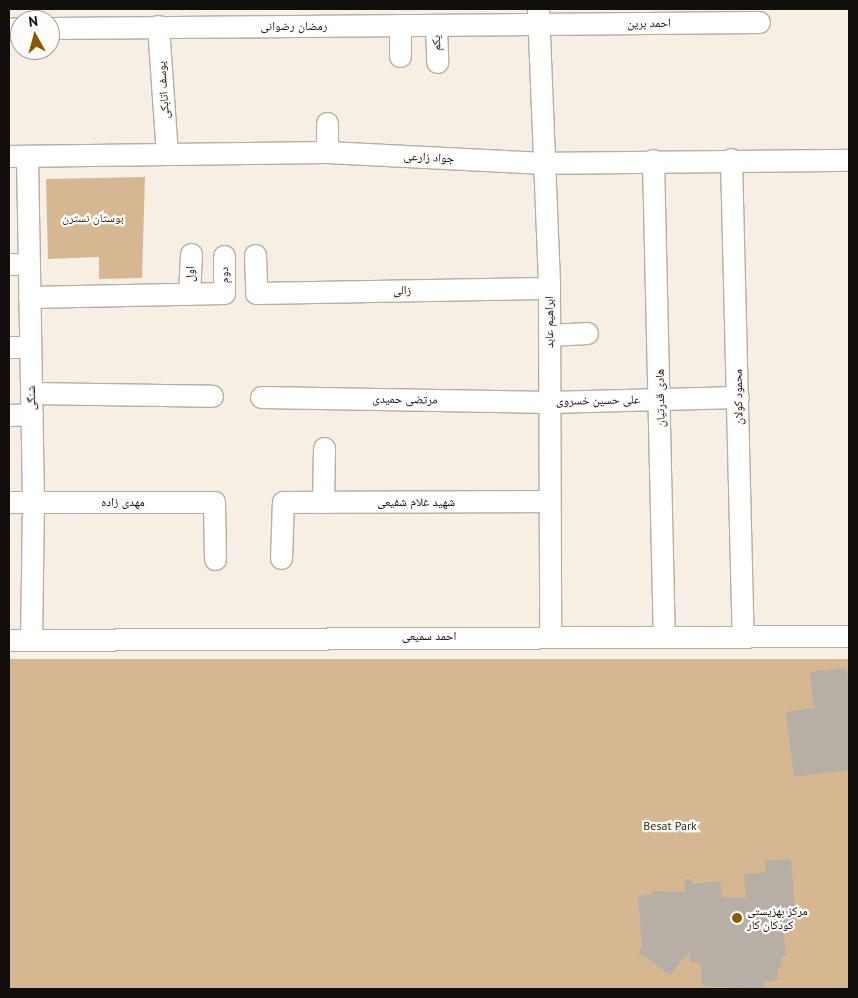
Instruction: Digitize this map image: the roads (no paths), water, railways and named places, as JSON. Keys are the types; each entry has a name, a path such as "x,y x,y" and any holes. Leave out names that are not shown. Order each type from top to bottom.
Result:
{"street":[{"name":"احمد برین","path":"538,16 759,22"},
{"name":"رمضان رضوانی","path":"60,28 436,25 538,16"},
{"name":"ابراهیم عابد","path":"538,16 548,288 550,635"},
{"path":"400,25 400,56"},
{"name":"یکم","path":"436,25 437,62"},
{"name":"یوسف اتابکی","path":"158,26 167,154"},
{"path":"327,123 327,152"},
{"name":"جواد زارعی","path":"18,156 327,152 542,164 653,160 849,160"},
{"name":"شنگی","path":"18,156 19,264 29,297 33,502 32,639"},
{"name":"محمود کولان","path":"731,159 743,634"},
{"name":"هادی قدرتیان","path":"653,160 664,635"},
{"name":"اول","path":"189,294 190,254"},
{"name":"زالی","path":"255,255 256,293 548,288"},
{"name":"دوم","path":"189,294 224,293 224,256"},
{"path":"29,297 189,294"},
{"path":"548,335 587,333"},
{"path":"9,346 30,347"},
{"path":"31,393 212,396"},
{"name":"مرتضی حمیدی","path":"261,397 549,402"},
{"name":"علی حسین خسروی","path":"549,402 738,397"},
{"path":"9,415 32,414"},
{"path":"323,502 324,448"},
{"name":"مهدی زاده","path":"9,502 214,502 215,559"},
{"name":"شهید غلام شفیعی","path":"281,558 283,502 549,502"},
{"name":"احمد سمیعی","path":"9,640 743,634 849,636"}],"place":[{"name":"مرکز بهزیستی کودکان کار","path":"737,918"}],"park label":[{"name":"بوستان نسترن","path":"93,218"},
{"name":"Besat Park","path":"670,826"}]}
